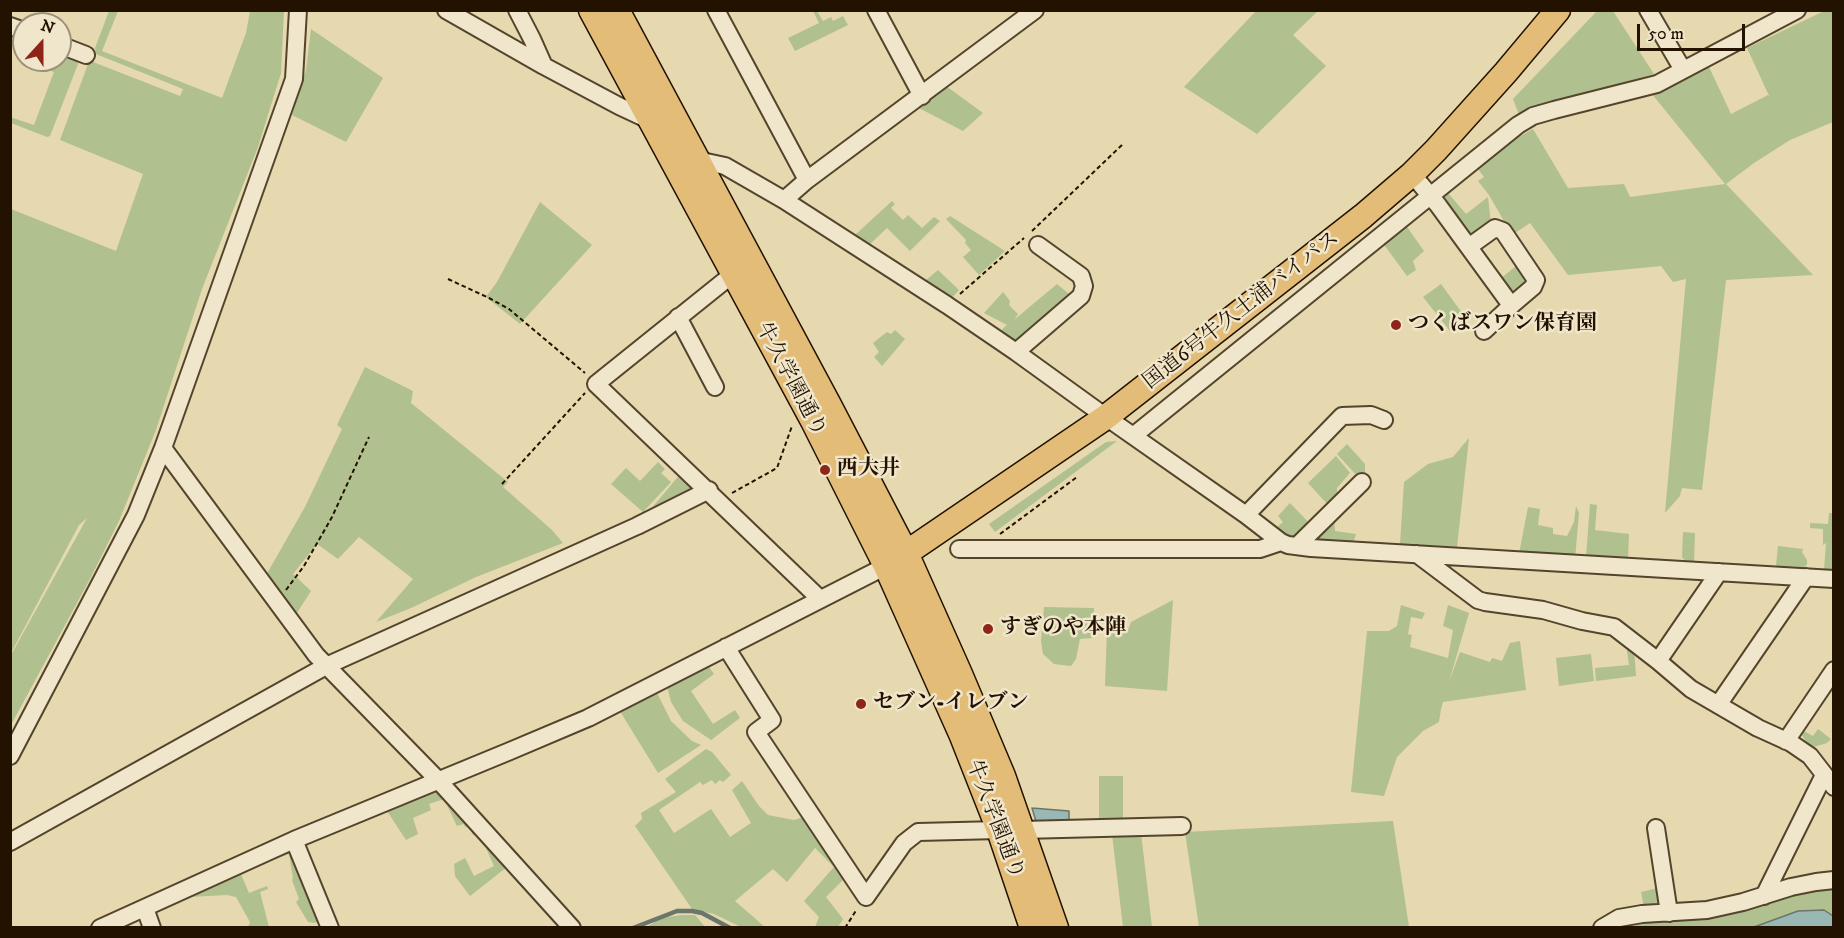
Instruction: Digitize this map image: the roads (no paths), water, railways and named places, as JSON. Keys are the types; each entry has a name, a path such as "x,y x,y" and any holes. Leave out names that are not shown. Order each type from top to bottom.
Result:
{"highway":[{"name":"牛久学園通り","path":"591,10 813,422 896,560"},
{"name":"牛久学園通り","path":"617,10 830,405 896,560 958,727 1056,927"},
{"name":"国道6号牛久土浦バイパス","path":"896,560 1106,417 1312,257 1412,174 1506,72 1558,10"},
{"name":"牛久学園通り","path":"1010,830 1032,927"}],"street":[{"path":"10,756 136,515 163,448 294,79 298,10"},
{"path":"446,10 544,66 651,121"},
{"path":"517,10 544,66"},
{"path":"716,10 807,180"},
{"path":"876,10 922,96"},
{"path":"784,200 807,180 1035,10"},
{"path":"1648,10 1683,70"},
{"path":"1133,436 1518,125 1533,116 1658,84 1797,10"},
{"path":"72,50 86,55"},
{"path":"697,160 725,166 784,200 947,305 1289,544"},
{"path":"1412,174 1470,246 1508,301 1513,304"},
{"path":"1470,246 1496,228 1503,231 1536,280 1533,287 1484,331"},
{"path":"1016,352 1081,296 1084,286 1081,276 1038,245"},
{"path":"733,274 596,384 820,599"},
{"path":"678,317 716,387"},
{"path":"1246,515 1342,416 1371,415 1384,420"},
{"path":"163,448 316,655 438,780 572,927"},
{"path":"1289,544 1362,482"},
{"path":"10,842 326,666 637,526 714,495"},
{"path":"959,549 1260,549 1289,544 1416,554 1833,579"},
{"path":"1416,554 1478,600 1543,610 1614,627 1691,689 1810,756 1829,781 1764,896"},
{"path":"100,927 294,840 588,718 896,560"},
{"path":"1658,661 1719,572"},
{"path":"1719,705 1806,578"},
{"path":"726,647 772,720 756,732 866,897 904,843 918,832 1182,826"},
{"path":"1786,741 1833,670"},
{"path":"1656,828 1669,913"},
{"path":"294,840 330,927"},
{"path":"1602,927 1619,918 1642,914 1707,910 1791,887 1833,880"},
{"path":"145,908 152,927"}],"water":[{"path":"1032,808 1069,811 1069,824 1037,825"},
{"path":"1824,910 1833,916 1833,927 1754,927 1798,911"}],"waterway":[{"path":"633,928 677,911 702,913 730,928"}],"place":[{"name":"つくばスワン保育園","path":"1396,325"},
{"name":"西大井","path":"825,470"},
{"name":"すぎのや本陣","path":"988,629"},
{"name":"セブン-イレブン","path":"861,704"}]}
